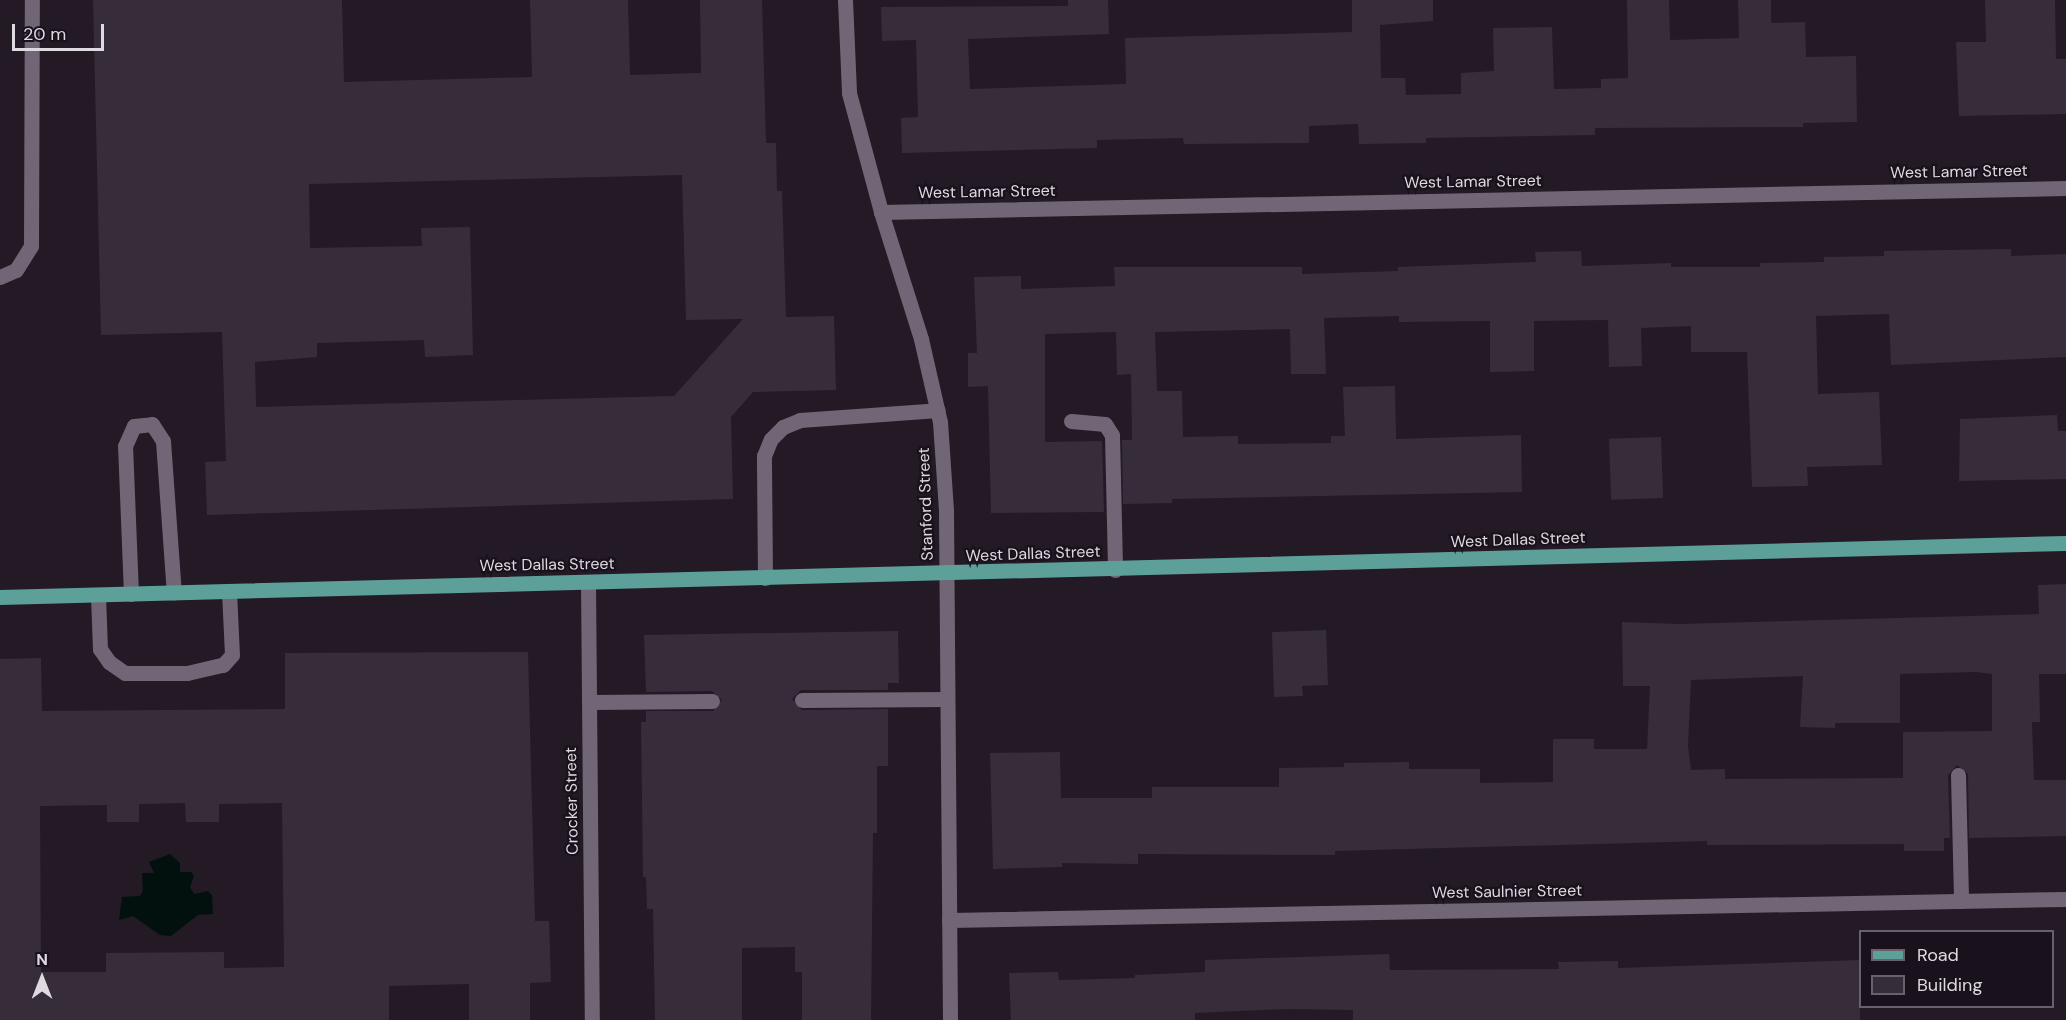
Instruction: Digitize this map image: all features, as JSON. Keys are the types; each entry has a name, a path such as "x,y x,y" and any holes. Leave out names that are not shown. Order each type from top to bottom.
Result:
{"main road":[{"name":"West Dallas Street","path":"0,597 946,575 2066,543"}],"street":[{"path":"0,277 16,270 31,246 32,0"},
{"name":"Stanford Street","path":"845,0 849,93 881,213 921,339 938,410 946,511 950,1020"},
{"name":"West Lamar Street","path":"881,213 2066,188"},
{"path":"765,578 764,456 771,439 783,427 800,420 938,410"},
{"path":"1071,421 1105,424 1112,435 1115,570"},
{"path":"130,594 125,446 134,426 152,424 163,441 174,593"},
{"name":"Crocker Street","path":"588,582 592,1020"},
{"path":"98,595 100,649 109,662 125,673 187,673 223,666 232,655 229,591"},
{"path":"802,700 947,699"},
{"path":"589,702 712,701"},
{"path":"1958,776 1961,901"},
{"name":"West Saulnier Street","path":"949,921 2066,899"}],"shaded area":[{"path":"170,854 180,863 180,872 191,872 194,876 190,887 194,894 208,891 212,895 213,914 198,915 171,936 160,935 133,916 119,920 122,897 140,896 143,891 142,873 154,873 149,862"}],"building":[{"path":"93,0 342,0 344,82 532,77 530,0 628,0 630,75 701,73 700,0 762,0 766,143 776,143 777,191 782,191 786,317 834,316 836,390 753,392 731,417 733,499 207,515 205,462 226,461 222,332 101,335","holes":["682,175 686,320 743,319 674,396 256,407 255,362 317,357 317,343 424,340 425,357 473,355 470,227 421,228 422,246 310,248 309,184"]},
{"path":"1068,0 1108,0 1109,34 968,39 970,89 1126,84 1125,38 1352,32 1352,0 1433,0 1433,21 1380,25 1381,78 1405,78 1406,95 1461,94 1461,73 1494,71 1493,28 1552,27 1554,89 1601,88 1601,79 1628,78 1627,0 1669,0 1670,40 1739,38 1738,0 1771,0 1771,23 1805,22 1806,57 1856,56 1857,122 1803,123 1803,127 1595,128 1595,135 1426,138 1426,143 1359,144 1358,124 1309,126 1309,143 1184,144 1183,138 1097,140 1097,148 902,153 901,118 918,117 916,40 882,41 881,7 1068,6"},
{"path":"1985,0 2055,0 2056,59 2066,59 2066,114 1959,116 1956,42 1986,42"},
{"path":"2011,249 2011,256 2066,254 2066,357 1891,365 1889,314 1816,316 1818,394 1879,392 1882,465 1807,467 1808,486 1752,487 1747,352 1691,352 1691,326 1641,328 1642,366 1609,367 1608,320 1534,321 1534,371 1490,372 1490,321 1399,322 1399,316 1324,318 1326,374 1291,374 1290,329 1155,332 1157,391 1182,391 1183,437 1238,436 1238,444 1331,443 1331,436 1345,436 1343,387 1395,386 1396,439 1521,435 1522,492 1172,499 1172,503 1123,504 1122,440 1132,440 1131,374 1117,375 1116,332 1045,334 1045,442 1102,441 1104,512 991,513 988,386 968,387 968,353 977,353 974,277 1021,276 1021,289 1115,286 1114,267 1302,267 1302,274 1398,271 1398,267 1536,262 1535,252 1581,251 1582,266 1671,263 1671,267 1760,267 1760,263 1824,262 1824,257 1884,256 1884,251"},
{"path":"2057,415 2058,431 2066,431 2066,479 1959,481 1960,419"},
{"path":"1661,437 1663,498 1611,500 1609,439"},
{"path":"2066,584 2066,674 2039,674 2040,722 2032,722 2034,780 2066,780 2066,836 1969,838 1968,774 1957,765 1948,775 1950,838 1944,838 1944,851 1904,851 1904,844 1707,845 1707,841 1335,851 1335,855 1138,854 1138,864 1062,863 1062,867 993,869 990,753 1060,752 1061,798 1152,798 1152,787 1279,787 1279,768 1344,767 1344,763 1409,762 1409,769 1480,769 1480,783 1553,782 1553,739 1594,739 1594,749 1647,749 1650,686 1623,686 1622,622 1680,624 2039,614 2038,585","holes":["1976,672 1992,674 1992,731 1903,732 1903,778 1725,779 1725,769 1691,770 1688,746 1691,680 1803,676 1800,727 1835,728 1835,723 1900,723 1900,674"]},
{"path":"1326,630 1328,685 1302,686 1303,696 1274,697 1272,632"},
{"path":"898,631 899,683 888,683 888,690 801,690 792,699 802,710 888,709 888,766 877,766 877,833 873,833 871,1020 802,1020 802,972 795,972 795,947 742,948 742,1020 655,1020 653,909 647,909 646,877 643,877 641,722 646,722 646,711 713,711 722,700 712,691 646,692 644,635"},
{"path":"528,652 535,921 549,921 551,982 530,983 530,1020 469,1020 469,984 389,986 389,1020 0,1020 0,659 41,658 42,711 285,709 285,653","holes":["185,803 186,822 219,822 219,804 282,803 284,967 224,968 224,952 106,953 106,972 41,972 40,806 107,805 107,822 139,822 139,804"]},
{"path":"1389,954 1390,970 1559,969 1558,962 1618,961 1618,968 1859,960 1860,1020 1353,1020 1353,1010 1286,1009 1195,1013 1195,1020 1011,1020 1009,973 1058,972 1059,980 1135,978 1135,975 1205,972 1205,960"}]}
